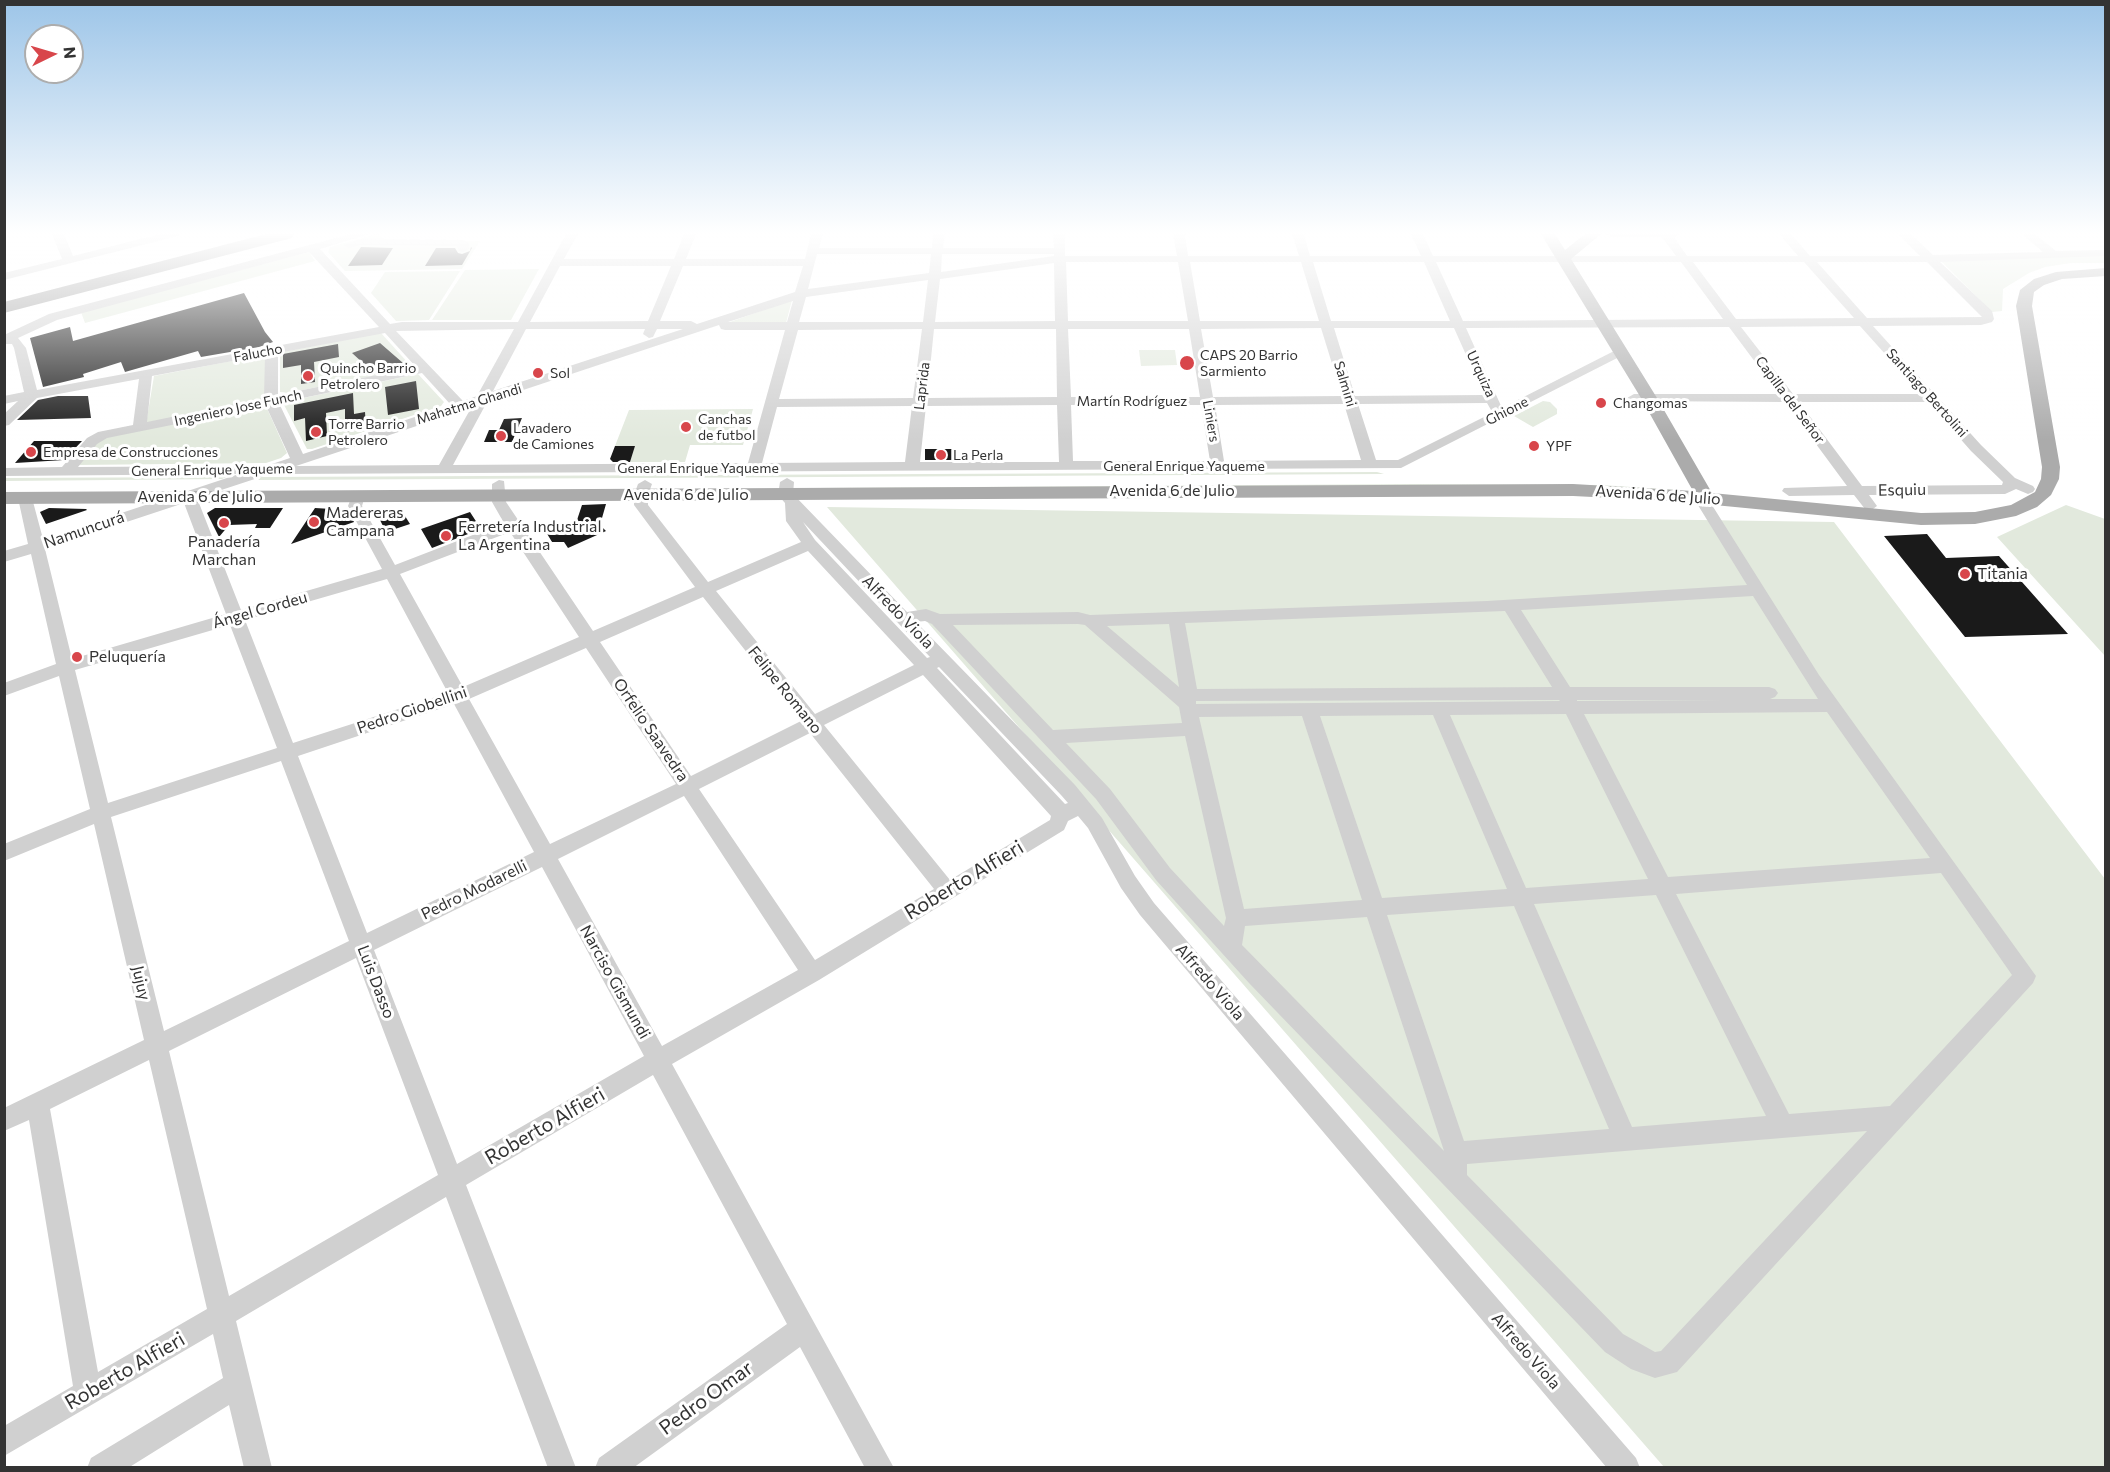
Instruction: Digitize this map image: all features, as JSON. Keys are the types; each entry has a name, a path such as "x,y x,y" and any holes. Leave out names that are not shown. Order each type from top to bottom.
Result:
{"highway":[{"path":"4,308 24,303"}],"main road":[{"path":"1583,303 1697,494"},
{"path":"2014,303 2039,453 2037,478 2028,489"},
{"name":"Avenida 6 de Julio","path":"1697,494 1887,516 1949,519 1997,515 2030,503 2047,487 2051,467 2025,303"},
{"name":"Avenida 6 de Julio","path":"4,487 643,489 788,493 1622,491 1929,510 1977,508 2013,499 2028,489"},
{"name":"Avenida 6 de Julio","path":"4,498 358,496 499,490"}],"street":[{"path":"6,339 53,317 111,303"},
{"path":"362,303 459,405"},
{"path":"444,469 534,303"},
{"path":"643,347 661,303"},
{"name":"Mahatma Ghandi","path":"266,470 776,303"},
{"path":"753,468 797,303"},
{"name":"Laprida","path":"912,467 931,303"},
{"path":"1061,303 1066,466"},
{"name":"Liniers","path":"1191,303 1218,465"},
{"name":"Salmini","path":"1319,303 1370,465"},
{"name":"Urquiza","path":"1448,303 1500,415"},
{"name":"Capilla del Señor","path":"1717,303 1870,506"},
{"name":"Santiago Bertolini","path":"1846,303 1976,448 2010,481 2028,489"},
{"name":"Falucho","path":"4,400 402,326 1596,324 1982,321 1988,319 1988,315 1975,303"},
{"path":"753,468 791,327"},
{"path":"4,422 32,396 20,348 17,342 6,339"},
{"path":"272,351 271,401 298,459"},
{"name":"Ghione","path":"1392,465 1407,463 1616,356"},
{"name":"Ingeniero Jose Funch","path":"66,472 96,438 425,369"},
{"path":"140,428 146,374"},
{"path":"1642,398 1932,398"},
{"name":"Martín Rodríguez","path":"771,403 1492,399"},
{"name":"General Enrique Yaqueme","path":"4,472 1392,465"},
{"name":"Namuncurá","path":"4,557 266,470"},
{"name":"Esquiu","path":"1789,491 2005,489 2009,488 2010,481"},
{"name":"Felipe Romano","path":"643,489 641,505 705,589 946,890"},
{"name":"Orfelio Saavedra","path":"499,490 499,502 513,525 812,973"},
{"name":"Alfredo Viola","path":"788,493 794,521 810,544 933,662 1071,810 1095,823 1128,882 1147,909 1626,1467"},
{"name":"Alfredo Viola","path":"788,493 903,618 933,662"},
{"path":"938,620 1103,794 1163,874 1231,948 1614,1343 1640,1360 1655,1365 1668,1362 2025,976 1826,699 1697,494"},
{"name":"Luis Dasso","path":"189,496 562,1467"},
{"name":"Narciso Gismundi","path":"358,496 355,506 880,1467"},
{"name":"Jujuy","path":"25,498 258,1467"},
{"name":"Ángel Cordeu","path":"4,690 65,667 391,572 513,525"},
{"name":"Pedro Giobellini","path":"4,853 100,813 459,696 810,544"},
{"path":"903,618 926,615 938,620 1078,618 1090,621 1510,606 1757,590"},
{"path":"1510,606 1568,701 1783,1126"},
{"path":"1176,618 1189,710 1236,918 1231,948"},
{"path":"1090,621 1189,710 1439,709 1568,701"},
{"name":"Pedro Modarelli","path":"4,1120 688,786 933,662"},
{"path":"1049,737 1189,710 1568,701 1826,699"},
{"path":"1439,709 1625,1139"},
{"path":"1309,710 1456,1153 1455,1180"},
{"name":"Roberto Alfieri","path":"4,1442 658,1060 812,973 1057,825 1071,810"},
{"path":"1236,918 1945,865"},
{"path":"38,1104 88,1393"},
{"path":"1456,1153 1895,1117"},
{"name":"Pedro Omar","path":"609,1467 804,1328"},
{"path":"101,1467 237,1384"}],"shaded area":[{"path":"116,303 160,303 85,323 81,312"},
{"path":"380,303 440,303 429,320 396,321"},
{"path":"443,303 521,303 511,320 432,320"},
{"path":"784,303 791,303 786,323 727,323"},
{"path":"1983,303 2002,303 2002,311 1992,312"},
{"path":"381,333 410,365 407,369 288,393 280,392 280,353"},
{"path":"1139,350 1175,350 1177,365 1141,366"},
{"path":"268,354 266,400 146,424 154,376"},
{"path":"418,374 444,402 441,406 312,449 307,449 284,405 289,401"},
{"path":"1543,401 1550,402 1557,409 1557,414 1533,427 1514,416"},
{"path":"265,404 287,453 281,458 266,463 75,465 99,438"},
{"path":"753,409 743,445 690,445 685,462 630,462 635,446 615,446 629,410"},
{"path":"1377,472 1384,474 258,480 261,477"},
{"path":"226,477 222,479 4,481 5,478"},
{"path":"1601,485 1678,490 816,488"},
{"path":"2066,505 2105,519 2105,656 1997,537"},
{"path":"827,507 1834,522 2105,879 2105,1467 1664,1467"}],"building":[{"path":"209,303 249,303 273,342 259,347 201,357 198,351 125,372 121,362 83,374 84,377 43,387 30,338 70,327 73,341"},
{"path":"380,343 403,363 374,373 352,353"},
{"path":"338,344 339,357 314,362 315,382 301,384 301,365 283,368 283,354"},
{"path":"416,381 419,409 388,415 385,387"},
{"path":"353,393 354,414 365,412 366,428 345,432 345,409 326,413 327,436 306,441 305,418 294,421 294,405"},
{"path":"58,396 88,396 91,418 17,420 38,400"},
{"name":"Lavadero de Camiones","path":"522,418 512,442 484,442 489,430 499,430 504,419"},
{"path":"34,441 82,441 64,460 15,463"},
{"path":"615,446 635,446 630,462 613,462 610,459"},
{"name":"La Perla","path":"925,449 958,449 958,460 925,460"},
{"path":"606,504 600,525 606,531 568,548 564,542 552,542 546,532 574,529 582,505"},
{"path":"49,508 87,510 46,524 40,512"},
{"path":"215,508 283,508 270,528 255,528 257,524 229,525 219,537 207,513"},
{"path":"315,508 348,510 354,522 291,544"},
{"path":"400,508 410,524 386,532 378,516"},
{"name":"Ferretería Industrial La Argentina","path":"470,512 481,529 432,548 421,529"},
{"name":"Titania","path":"1927,534 1946,558 1999,556 2068,634 1965,637 1884,536"}],"place":[{"name":"CAPS 20 Barrio Sarmiento","path":"1187,363"},
{"name":"Sol","path":"538,373"},
{"name":"Quincho Barrio Petrolero","path":"308,376"},
{"name":"Changomas","path":"1601,403"},
{"name":"Canchas de futbol","path":"686,427"},
{"name":"Torre Barrio Petrolero","path":"316,432"},
{"name":"Lavadero de Camiones","path":"501,436"},
{"name":"YPF","path":"1534,446"},
{"name":"Empresa de Construcciones","path":"31,452"},
{"name":"La Perla","path":"941,455"},
{"name":"Madereras Campana","path":"314,522"},
{"name":"Panadería Marchan","path":"224,523"},
{"name":"Ferretería Industrial La Argentina","path":"446,536"},
{"name":"Titania","path":"1965,574"},
{"name":"Peluquería","path":"77,657"}]}
